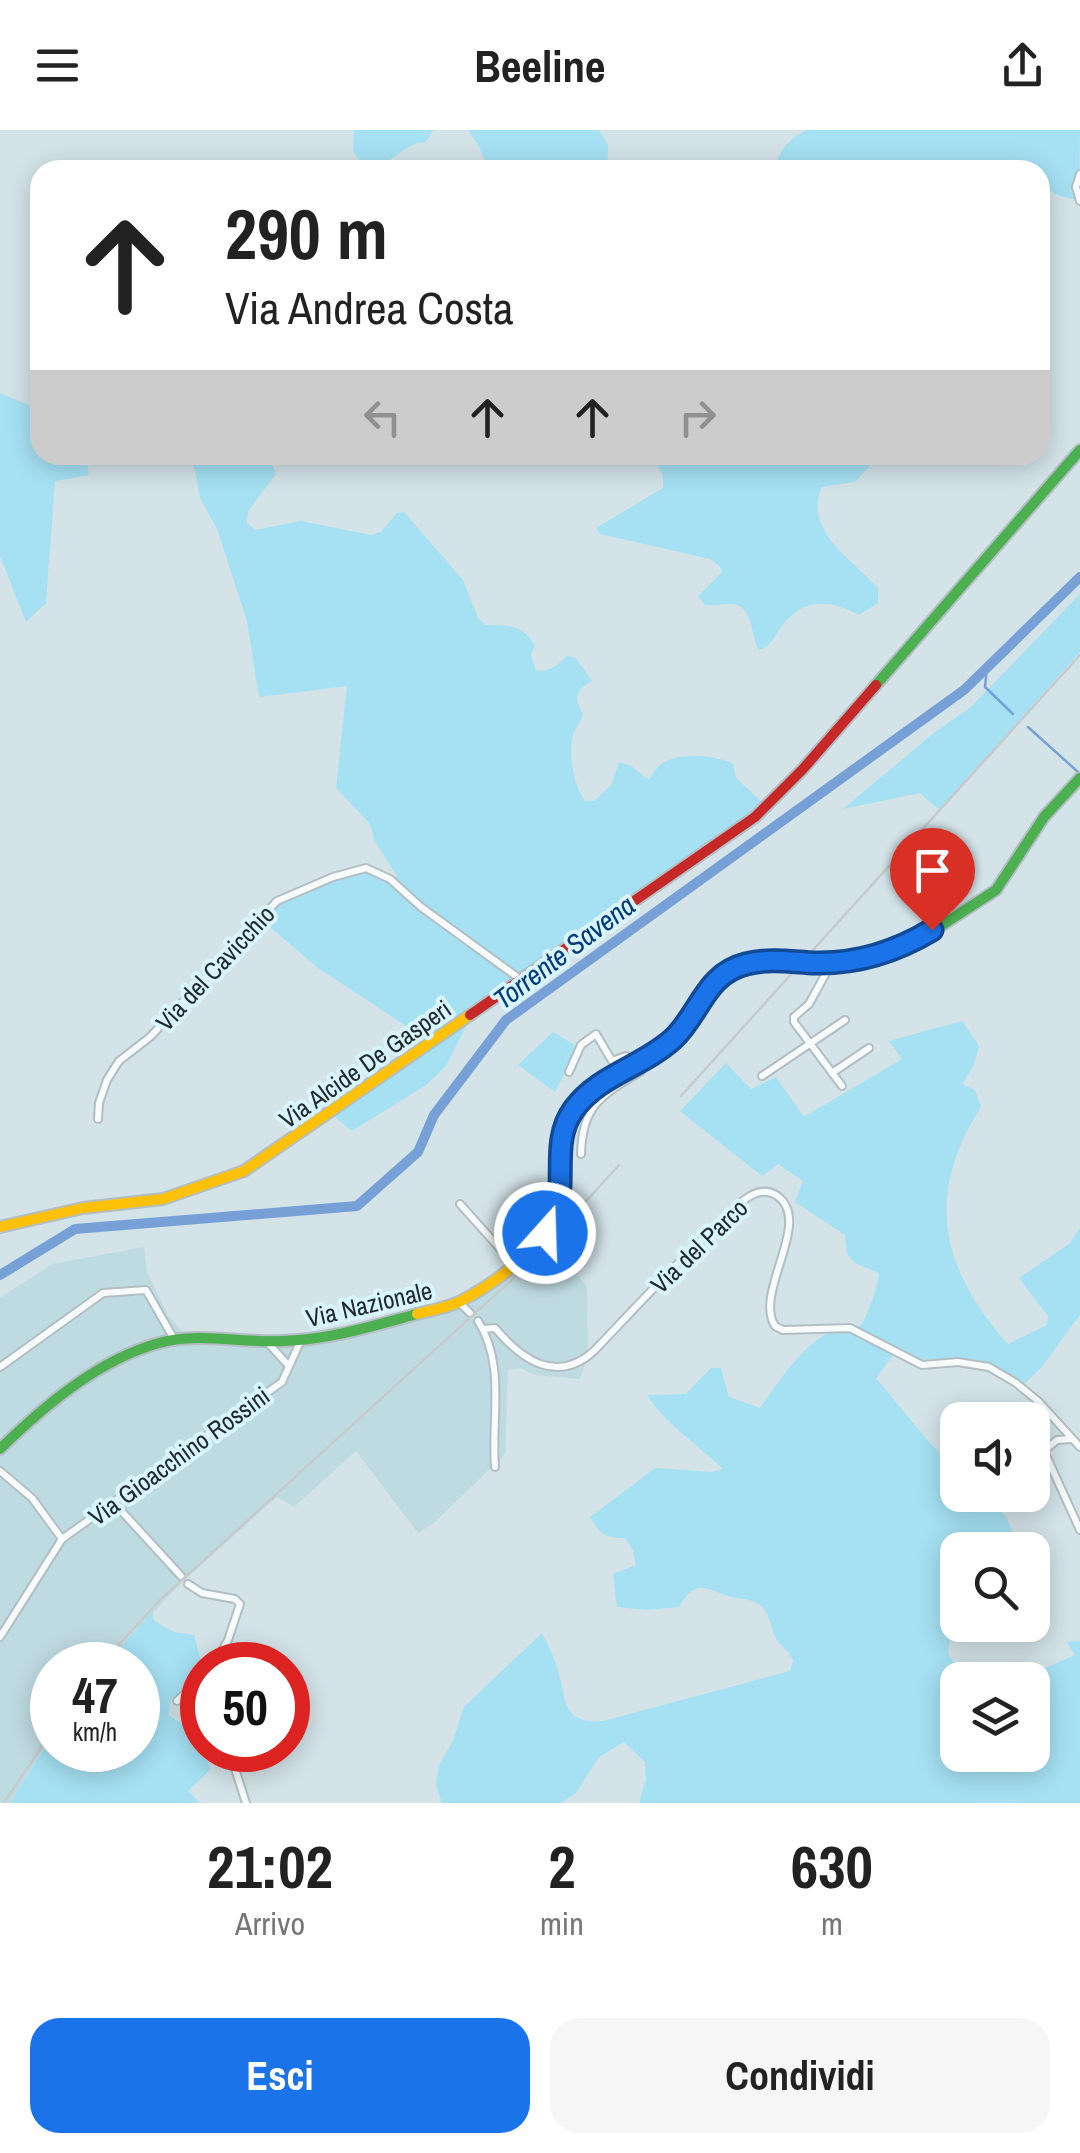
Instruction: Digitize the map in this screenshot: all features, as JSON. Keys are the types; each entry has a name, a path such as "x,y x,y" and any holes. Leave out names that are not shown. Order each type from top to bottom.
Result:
{"main road":[{"name":"Via Alcide De Gasperi","path":"0,1226 83,1208 163,1198 244,1171 724,839 776,798 1080,450"},
{"path":"832,962 906,946 991,894 1006,877 1039,822 1080,778"},
{"name":"Via Nazionale","path":"0,1449 53,1404 138,1350 174,1340 301,1340 459,1302 545,1233 558,1210 562,1136 569,1116 595,1088 672,1040 707,990 734,968 774,960 832,962"}],"street":[{"path":"1080,174 1076,187 1080,201"},
{"name":"Via del Cavicchio","path":"98,1119 107,1080 120,1061 150,1037 277,901 333,877 366,868 390,879 521,980"},
{"path":"832,962 809,1004 794,1017 794,1022 842,1086"},
{"path":"762,1076 844,1020"},
{"path":"569,1072 581,1045 596,1034 612,1060 626,1056 640,1061"},
{"path":"832,1073 869,1048"},
{"name":"Via Nazionale","path":"582,1154 582,1128 587,1116 605,1095 641,1071 640,1061"},
{"name":"Via del Parco","path":"478,1321 483,1329 494,1328 516,1352 534,1362 558,1367 580,1362 740,1204 760,1191 768,1191 782,1199 790,1219 768,1311 775,1326 784,1330 850,1328 922,1365 958,1362 990,1367 1038,1401 1080,1447"},
{"path":"460,1204 512,1262"},
{"path":"0,1368 103,1293 146,1290 174,1340"},
{"path":"459,1302 470,1313"},
{"path":"483,1329 497,1392 495,1467"},
{"path":"287,1358 301,1340"},
{"name":"Via Gioacchino Rossini","path":"266,1341 287,1358"},
{"name":"Via Gioacchino Rossini","path":"62,1539 282,1382 290,1367 284,1342"},
{"path":"1074,1440 1056,1440 1044,1450 1080,1530"},
{"path":"0,1471 32,1498 62,1539 0,1638"},
{"path":"115,1504 181,1576"},
{"path":"188,1584 196,1591 235,1599 240,1604 227,1642"},
{"path":"177,1701 180,1698"},
{"path":"236,1772 246,1803"}],"shaded area":[{"path":"354,130 434,130 425,142 390,160 359,160 353,151"},
{"path":"468,130 599,130 608,145 607,160 484,160"},
{"path":"806,130 1080,130 1079,200 1050,189 1050,160 778,160 795,137"},
{"path":"0,393 30,406 30,465 88,465 89,475 55,481 46,603 26,622 0,556"},
{"path":"194,465 272,465 276,474 248,511 247,523 255,530 301,521 371,535 381,532 397,513 404,512 463,580 478,618 485,625 514,627 526,633 535,646 531,655 536,670 549,669 567,656 576,658 592,681 578,695 583,714 572,743 575,779 585,801 594,801 612,784 619,762 649,780 666,761 696,756 733,764 736,778 772,811 471,1016 446,1066 426,1085 352,1131 329,1112 424,1042 420,1035 318,968 263,921 286,896 354,869 398,877 375,842 370,824 336,788 347,686 259,697 247,621 217,529 200,498"},
{"path":"657,465 870,465 855,482 822,487 818,503 825,531 844,556 878,588 878,603 859,615 827,604 807,606 789,618 769,644 759,650 743,609 730,604 705,605 698,596 722,572 719,565 710,559 600,534 596,528 663,488"},
{"path":"1080,594 1080,652 939,810 920,793 843,809 971,707"},
{"path":"962,1021 979,1046 974,1065 962,1084 975,1090 981,1107 952,1171 948,1231 968,1288 1008,1344 1047,1325 1048,1316 1019,1278 1069,1244 1080,1228 1080,1315 1041,1368 1022,1386 999,1368 982,1361 917,1358 897,1350 876,1378 940,1453 940,1512 1001,1512 1013,1532 940,1532 940,1642 950,1642 948,1653 953,1662 940,1662 940,1772 1050,1772 1050,1666 1075,1655 1067,1642 1080,1641 1080,1803 639,1803 646,1779 645,1762 624,1742 599,1757 576,1793 561,1803 442,1803 436,1784 439,1765 453,1741 464,1707 542,1633 568,1708 580,1719 589,1721 603,1721 790,1671 790,1655 776,1638 765,1611 752,1601 697,1588 679,1607 617,1607 613,1574 636,1565 633,1550 625,1538 604,1534 590,1517 655,1468 711,1472 723,1469 672,1424 647,1395 686,1394 711,1368 721,1368 729,1397 760,1408 809,1347 830,1332 861,1325 877,1284 879,1273 855,1263 847,1254 845,1235 795,1202 803,1181 778,1164 762,1176 680,1111 726,1063 751,1089 776,1077 804,1117 902,1059 889,1041"},
{"path":"553,1032 578,1047 555,1092 518,1065"},
{"path":"552,1243 587,1287 588,1355 580,1379 535,1375 520,1368 508,1370 505,1454 434,1523 418,1533 356,1451 294,1507 277,1497 181,1583 126,1642 30,1642 30,1771 11,1803 0,1803 0,1298 52,1264 144,1247 147,1272 168,1315 183,1332 249,1338 335,1337 460,1301 469,1306 518,1262"},
{"path":"152,1612 154,1621 174,1632 194,1635 196,1642 180,1642 180,1691 171,1701 169,1715 180,1723 180,1772 208,1772 188,1791 200,1803 11,1803 30,1771 160,1772 160,1642 125,1642"}],"waterway":[{"name":"Torrente Savena","path":"0,1275 75,1229 357,1206 418,1152 434,1115 506,1020 964,690 1080,577"},
{"path":"987,667 985,687 1013,714"},
{"path":"1028,727 1078,772"}],"railway":[{"path":"681,1096 1080,655"},
{"path":"121,1642 159,1601 528,1265 619,1165"},
{"path":"4,1803 30,1764"}],"traffic: fast":[{"path":"876,685 1080,450"},
{"path":"927,935 996,890 1044,817 1080,778"},
{"path":"0,1449 93,1373 159,1343 189,1338 299,1340 350,1332 417,1314"}],"traffic: slow":[{"path":"417,1314 461,1301 524,1257 557,1211 562,1194 566,1126 577,1106 599,1085 664,1046 725,976 759,962 852,960 927,935"},
{"path":"0,1227 83,1208 163,1199 244,1171 470,1015"}],"traffic: jam":[{"path":"470,1015 755,817 876,685"}],"route":[{"path":"545,1233 560,1203 562,1136 574,1108 595,1088 672,1040 721,976 740,966 774,960 816,963 882,954 906,946 932,930"}]}
